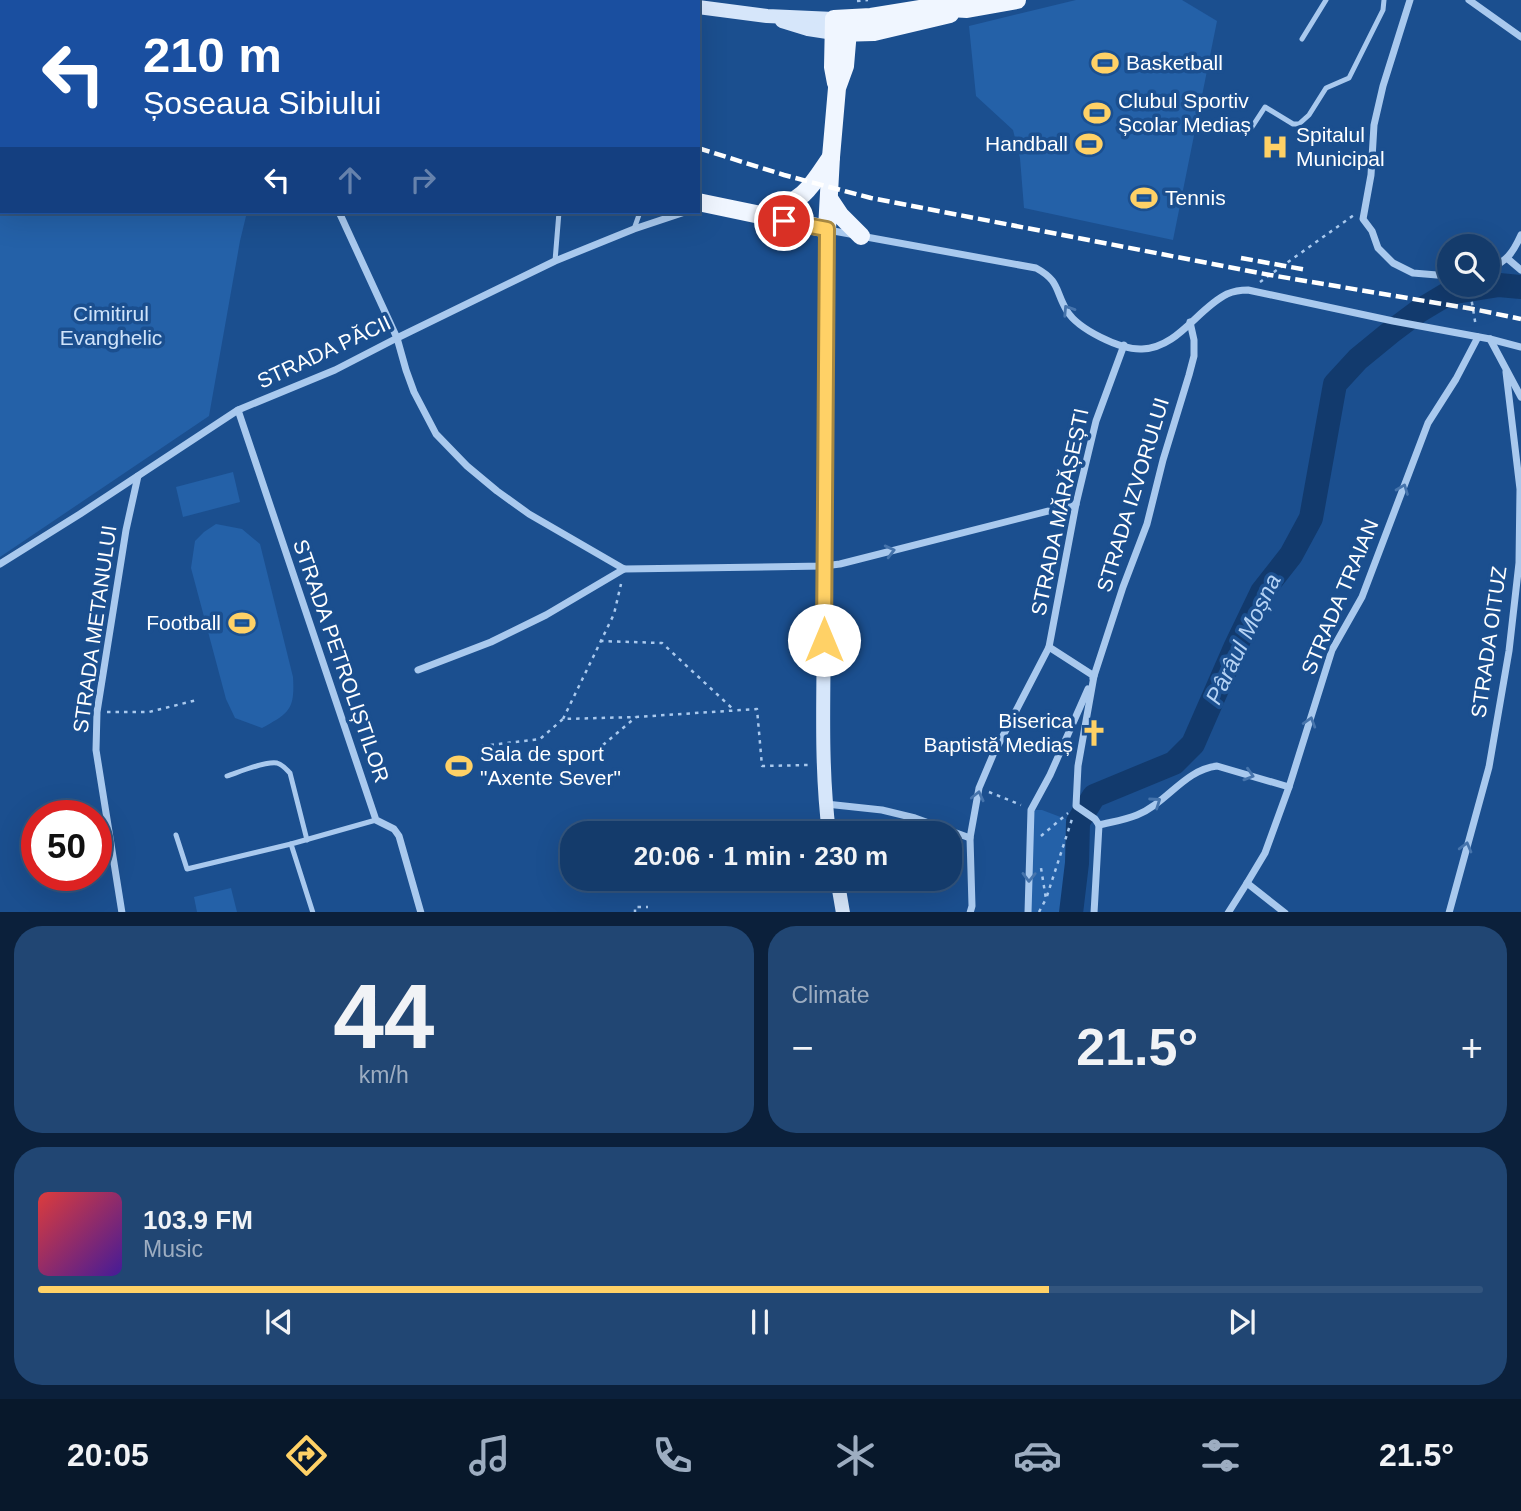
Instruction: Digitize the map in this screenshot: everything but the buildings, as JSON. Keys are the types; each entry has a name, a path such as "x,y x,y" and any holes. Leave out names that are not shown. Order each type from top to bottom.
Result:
{"main road":[{"path":"700,7 874,33 967,9 1017,0"},
{"path":"841,26 900,6 967,9"},
{"path":"828,821 824,764 827,229 837,88 845,66 841,26"},
{"path":"763,217 802,195 831,158"},
{"path":"830,200 840,215 862,236"},
{"path":"701,204 827,229"},
{"path":"839,891 843,912"}],"street":[{"path":"1410,0 1383,86 1374,125 1371,175 1363,219 1372,231 1378,248 1393,263 1413,273 1437,275"},
{"path":"1469,0 1521,37"},
{"path":"340,214 397,338 414,392 436,434 467,466 529,514 624,569"},
{"name":"STRADA PĂCII","path":"0,564 239,410 335,370 555,261 679,214"},
{"path":"827,229 1036,268 1047,274 1072,318 1087,331 1103,339 1141,349 1157,346 1174,338 1227,294 1238,290 1521,347"},
{"path":"1500,263 1513,253 1521,234"},
{"path":"1508,259 1521,270"},
{"name":"STRADA IZVORULUI","path":"1028,912 1031,810 1051,775 1094,676 1147,524 1194,356 1190,322"},
{"name":"STRADA TRAIAN","path":"1228,912 1265,853 1289,787 1332,650 1362,597 1428,423 1478,337"},
{"path":"1490,339 1521,397"},
{"name":"STRADA MĂRĂȘEȘTI","path":"970,912 970,838 979,788 993,755 1049,647 1076,504 1096,421 1125,345"},
{"name":"STRADA OITUZ","path":"1449,912 1489,767 1509,651 1519,563 1520,489 1506,372"},
{"name":"STRADA PETROLIȘTILOR","path":"239,410 376,820 394,829 399,836 421,912"},
{"name":"STRADA METANULUI","path":"122,912 96,750 97,712 138,475"},
{"path":"418,670 491,642 546,615 624,569 839,564 1076,504"},
{"name":"STRADA MĂRĂȘEȘTI","path":"1049,647 1094,676"},
{"name":"STRADA IZVORULUI","path":"1076,806 1078,766 1094,676"},
{"path":"1076,806 1097,822 1138,815 1187,778 1208,767 1217,766 1289,787"},
{"path":"826,804 882,810 970,838"},
{"path":"1094,912 1097,822"},
{"path":"1247,883 1285,912"}],"lane":[{"path":"1302,39 1326,0"},
{"path":"1252,127 1265,107 1293,124 1298,124 1309,115 1326,88 1349,78 1383,10 1384,0"},
{"path":"555,261 559,214"},
{"path":"634,229 639,214"},
{"path":"227,776 270,763 284,766 290,774 307,840"},
{"path":"176,835 187,869 376,820"},
{"path":"291,844 313,912"}],"path":[{"path":"1248,290 1365,207"},
{"path":"1470,297 1478,337"},
{"path":"482,746 540,739 563,719 614,614 624,569"},
{"path":"600,641 662,643 734,710"},
{"path":"97,712 149,712 197,700"},
{"path":"563,719 757,709 762,766 824,764"},
{"path":"590,756 636,717"},
{"path":"979,788 1031,810"},
{"path":"1036,841 1076,806"},
{"path":"1046,899 1076,806"},
{"path":"635,912 635,907 648,907"}],"green space":[{"name":"Clubul Sportiv Școlar Mediaș","path":"1076,0 1182,0 1217,21 1173,240 1024,208 1020,158 1013,130 976,96 969,26"},
{"name":"Cimitirul Evanghelic","path":"0,214 247,214 209,416 0,557"},
{"path":"233,472 240,502 183,517 176,487"},
{"name":"Football","path":"216,524 242,529 260,544 293,677 293,697 288,709 262,728 235,718 226,699 191,568 195,541"},
{"path":"1031,810 1042,810 1071,821 1073,869 1066,912 1028,912"},
{"path":"231,888 237,912 197,912 194,897"}],"waterway":[{"name":"Pârâul Moșna","path":"1071,912 1077,863 1078,822 1094,796 1174,763 1193,744 1262,592 1291,555 1311,518 1335,384 1358,359 1391,332 1449,293 1499,285 1521,287"}],"railway":[{"path":"700,149 871,198 1270,275 1521,319"},
{"path":"1241,258 1307,270"}],"place":[{"name":"Basketball","path":"1105,63"},
{"name":"Clubul Sportiv Școlar Mediaș","path":"1097,113"},
{"name":"Handball","path":"1089,144"},
{"name":"Spitalul Municipal","path":"1275,147"},
{"name":"Tennis","path":"1144,198"},
{"name":"Football","path":"242,623"},
{"name":"Biserica Baptistă Mediaș","path":"1094,733"},
{"name":"Sala de sport \"Axente Sever\"","path":"459,766"}],"route":[{"path":"784,221 827,229 824,640"}]}
